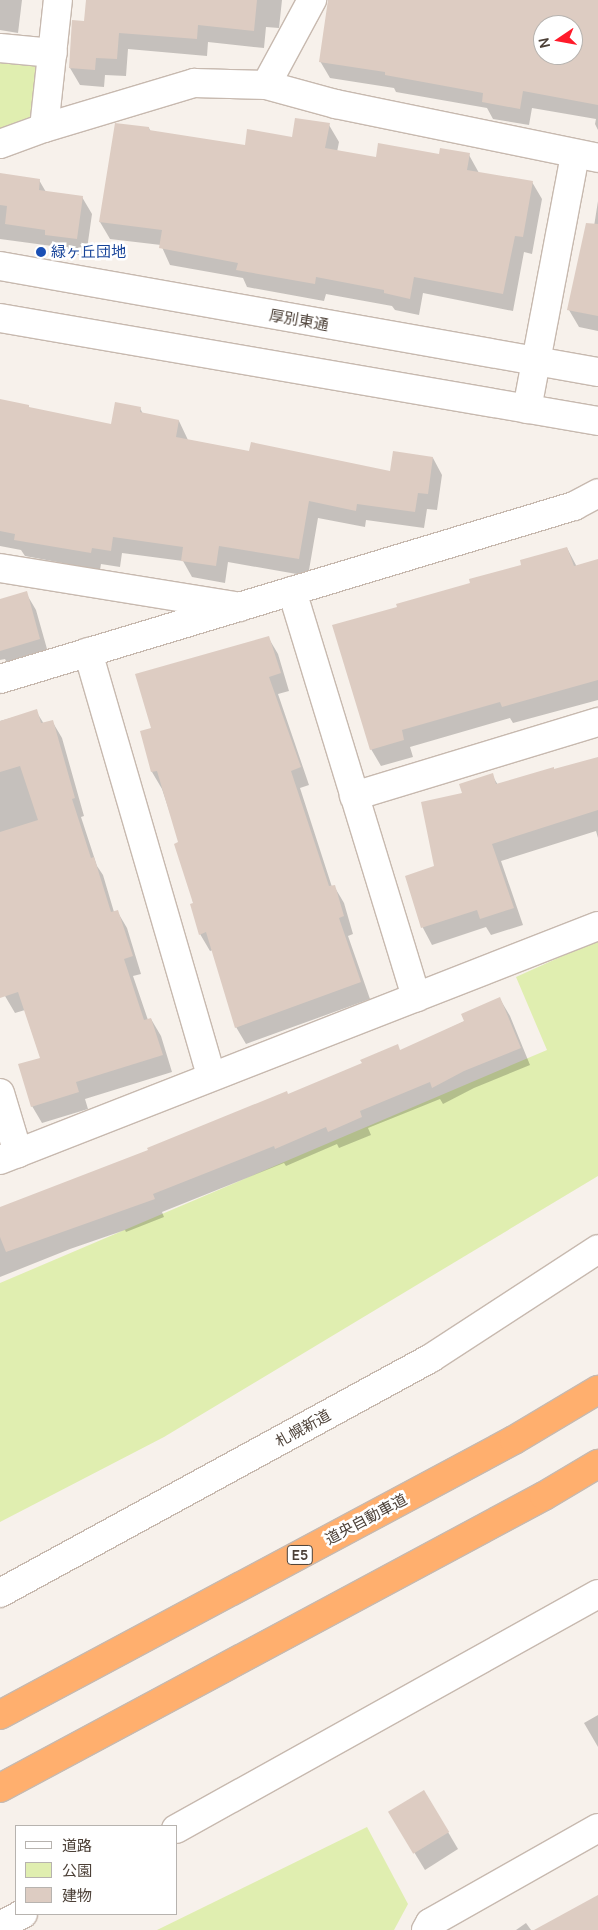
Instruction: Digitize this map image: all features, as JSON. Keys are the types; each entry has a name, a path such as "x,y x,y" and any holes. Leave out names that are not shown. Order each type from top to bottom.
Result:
{"highway":[{"name":"道央自動車道","path":"0,1715 514,1440 598,1390"},
{"path":"0,1788 526,1506 598,1464"}],"street":[{"path":"44,128 58,0"},
{"path":"266,85 312,0"},
{"path":"0,48 53,53"},
{"path":"0,144 44,128 194,84 266,85 336,104 587,156 536,362 527,409"},
{"name":"厚別東通","path":"0,266 598,372"},
{"path":"0,318 598,421"},
{"path":"0,679 574,506 598,492"},
{"path":"0,568 240,607"},
{"path":"292,592 416,998"},
{"path":"88,652 211,1076"},
{"path":"354,796 598,722"},
{"path":"0,1092 9,1156 598,926"},
{"name":"札幌新道","path":"0,1593 431,1358 598,1250"},
{"path":"178,1828 598,1594"},
{"path":"426,1930 430,1923 598,1828"},
{"path":"0,1926 21,1915"}],"green space":[{"path":"0,48 53,53 44,128 0,144"},
{"path":"598,940 598,1176 164,1437 0,1522 0,1283 547,1050 516,977"},
{"path":"367,1827 408,1904 394,1930 157,1930"}],"building":[{"path":"86,0 257,0 254,31 198,25 197,39 119,33 117,59 96,58 95,70 69,68 72,20 84,21"},
{"path":"328,0 598,0 598,105 523,91 520,109 482,102 483,93 385,75 385,72 319,62"},
{"path":"295,118 330,123 325,148 376,157 378,143 439,154 440,148 470,153 467,170 533,181 523,237 515,236 503,294 414,277 410,299 384,293 384,290 316,277 315,284 236,270 238,263 159,248 162,230 99,222 115,123 149,127 149,130 245,145 247,129 292,137"},
{"path":"0,173 40,179 39,190 83,196 77,239 45,235 45,230 5,224 7,206 0,205"},
{"path":"586,223 598,224 598,316 567,310"},
{"path":"0,399 111,424 115,402 141,407 140,412 179,420 176,437 249,451 251,442 390,471 393,451 433,457 428,494 418,493 415,512 357,504 356,511 309,501 299,559 219,546 216,566 181,561 183,547 113,537 111,551 92,548 91,553 14,540 15,534 0,531"},
{"path":"567,547 574,566 598,559 598,680 502,707 500,702 402,730 404,740 370,750 332,625 397,607 396,604 470,583 469,579 521,565 520,560"},
{"path":"27,591 40,639 0,651 0,599"},
{"path":"269,636 281,673 269,677 301,767 291,771 329,886 335,885 344,916 339,918 361,982 235,1028 206,932 199,935 190,904 193,903 174,844 178,842 157,771 151,772 140,731 151,728 135,674"},
{"path":"37,709 41,723 53,720 75,798 72,799 91,858 94,857 111,912 118,910 133,956 124,959 144,1020 151,1018 163,1055 76,1082 79,1092 31,1107 18,1064 40,1058 18,992 0,998 0,832 38,820 20,766 0,772 0,721"},
{"path":"598,757 598,810 492,844 514,908 480,919 477,910 421,928 405,876 434,866 421,802 462,793 459,784 493,773 496,784 554,767 554,769"},
{"path":"500,997 521,1048 464,1071 432,1088 430,1082 360,1111 362,1117 328,1132 326,1127 275,1149 274,1146 153,1194 155,1199 6,1252 0,1237 0,1207 148,1150 147,1148 287,1091 288,1094 362,1063 360,1060 398,1044 400,1050 464,1021 461,1014"},
{"path":"424,1790 449,1832 413,1854 388,1812"},
{"path":"598,1895 598,1930 534,1930"}],"place":[{"name":"緑ヶ丘団地","path":"41,252"}]}
